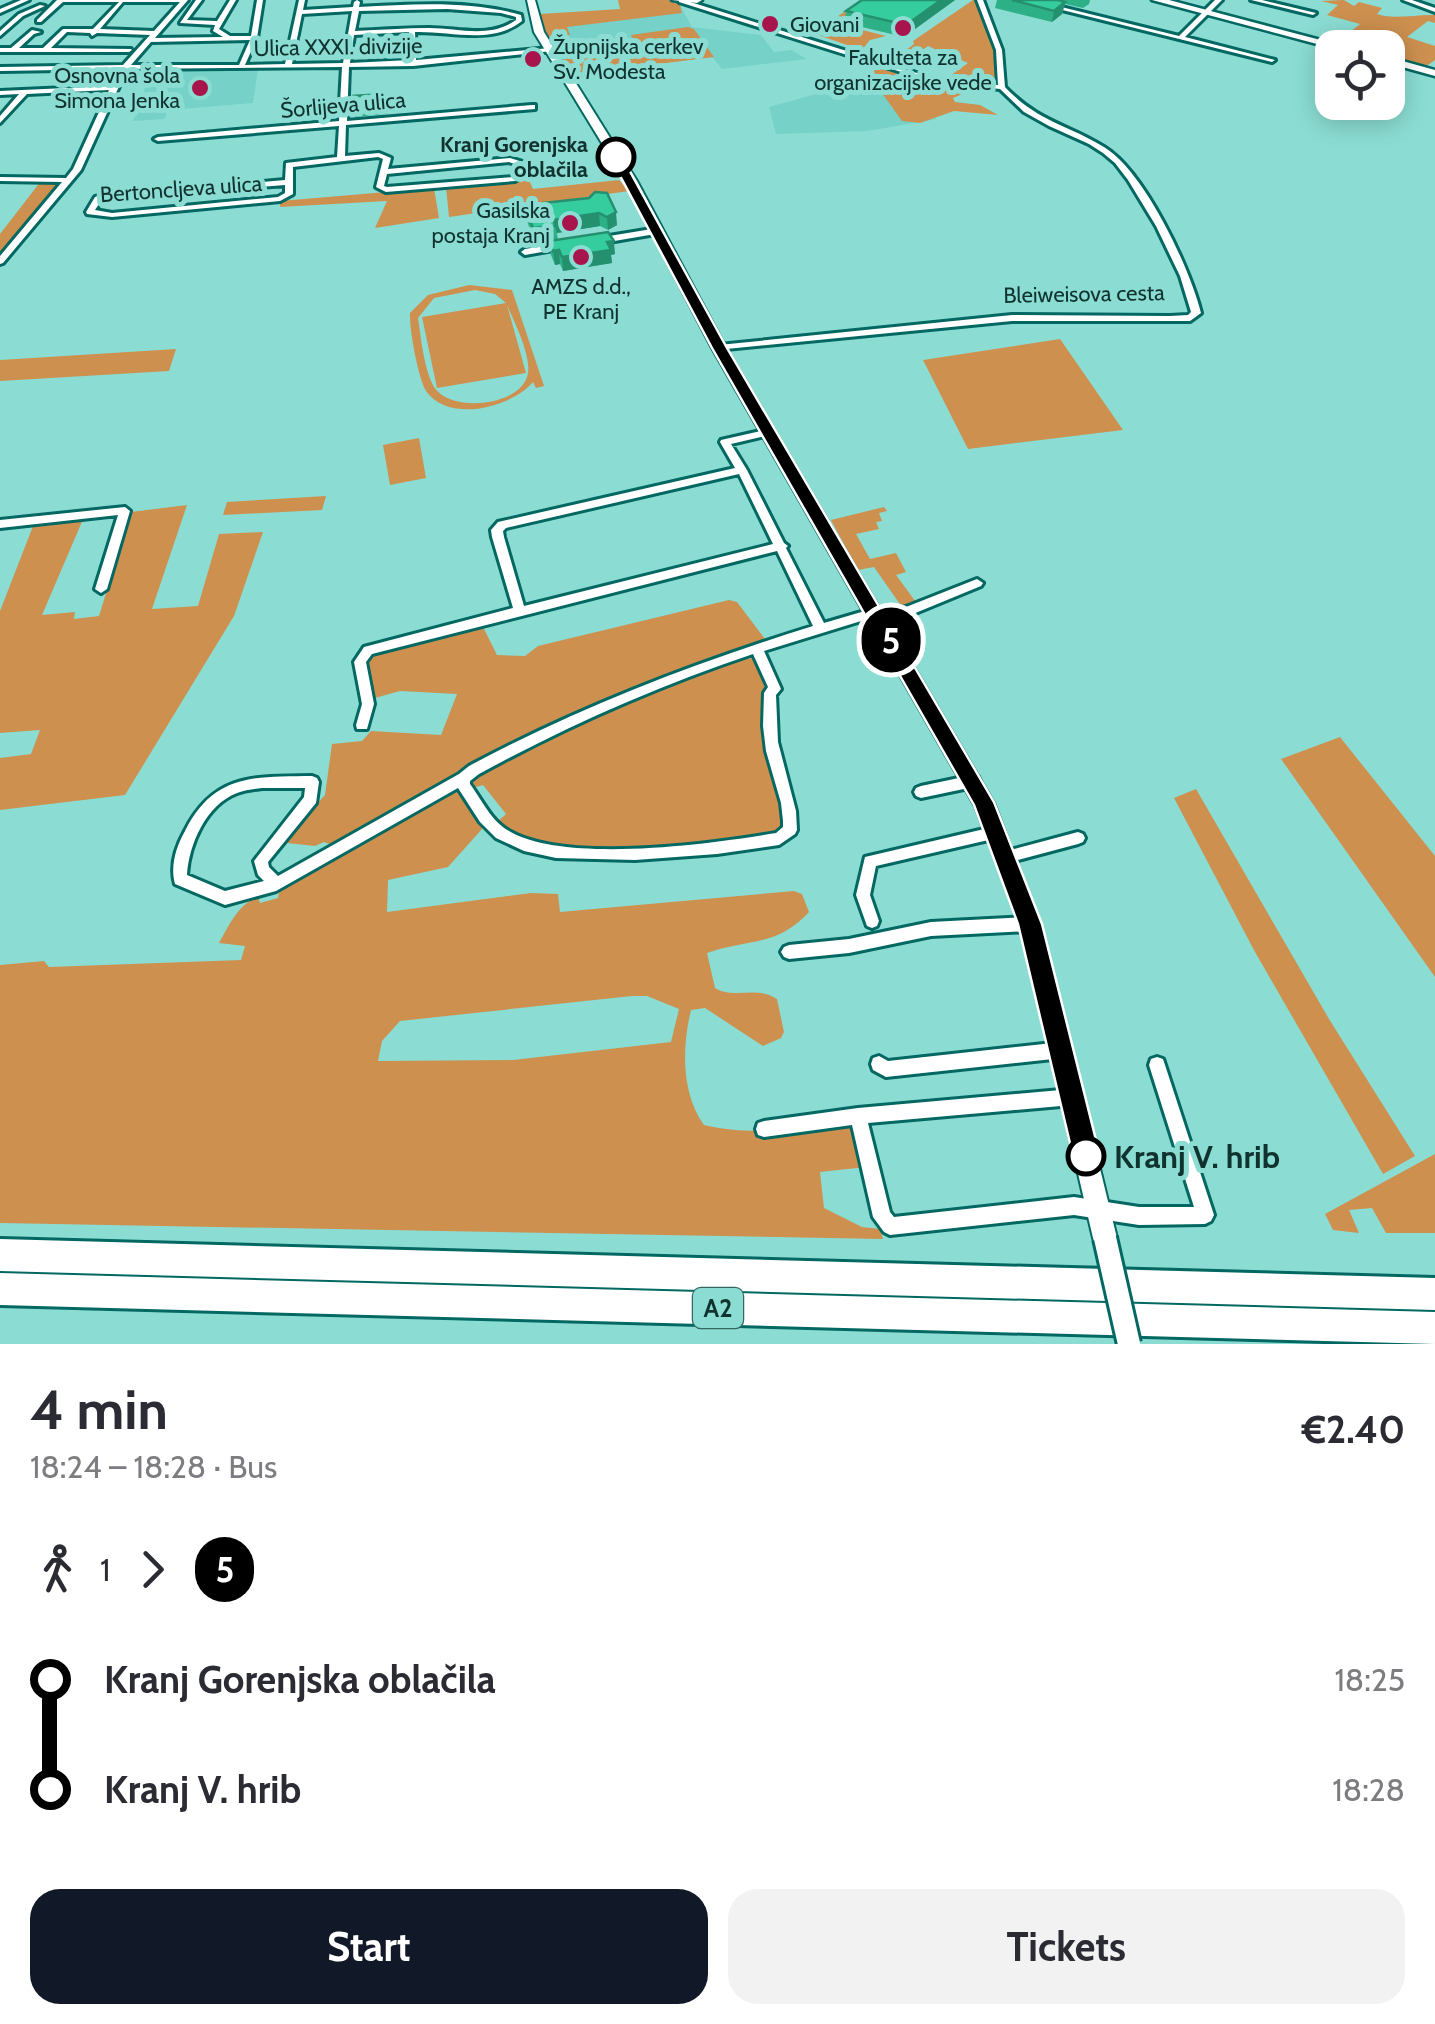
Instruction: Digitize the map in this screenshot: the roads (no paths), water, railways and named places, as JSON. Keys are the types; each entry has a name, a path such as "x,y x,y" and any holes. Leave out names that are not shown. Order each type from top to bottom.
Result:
{"highway":[{"name":"A2","path":"0,1255 1435,1294"},
{"name":"A2","path":"0,1289 1435,1328"}],"main road":[{"path":"531,0 534,20 550,50 658,231 719,348 877,615 997,832 1030,924 1129,1344"},
{"path":"679,1 698,0"},
{"path":"1157,0 1315,40"},
{"path":"1405,65 1435,74"}],"street":[{"path":"0,11 26,0"},
{"path":"18,18 39,20 63,0 185,0"},
{"path":"0,261 70,180 93,140 112,88 126,66 185,0"},
{"path":"199,0 182,22 220,23"},
{"path":"232,0 215,30 227,34 243,62 254,38 260,0"},
{"path":"288,65 302,0"},
{"path":"679,1 930,80 1002,87 999,50 980,0"},
{"path":"1024,0 1272,60"},
{"path":"1180,38 1219,0"},
{"path":"1254,0 1312,12"},
{"path":"1406,0 1435,10"},
{"path":"76,50 122,3"},
{"path":"302,12 357,4 454,4 500,6 518,14 519,21 495,33 453,24 352,34"},
{"path":"340,158 346,67 357,4"},
{"path":"453,24 454,4"},
{"path":"0,34 18,18 42,6"},
{"path":"54,30 176,40 254,38"},
{"path":"46,50 65,30"},
{"path":"412,31 413,64"},
{"path":"14,49 38,32"},
{"path":"202,39 208,47"},
{"path":"176,40 184,50"},
{"path":"0,50 129,50"},
{"name":"Ulica XXXI. divizije","path":"0,69 188,62 346,67 550,50"},
{"name":"Bleiweisova cesta","path":"719,348 1012,318 1190,318 1196,314 1170,246 1121,166 1104,150 1036,120 1020,109 1002,87"},
{"path":"0,93 112,88"},
{"path":"0,120 24,92"},
{"name":"Šorlijeva ulica","path":"158,140 532,106"},
{"name":"Bertoncljeva ulica","path":"289,182 168,192 116,192 98,199 90,212 112,215 280,200 289,194 290,165 340,158 387,158 383,172 380,186 391,191 515,179 523,174 515,160 383,172"},
{"path":"0,179 70,180"},
{"path":"525,252 658,231"},
{"path":"769,432 726,442 782,546 820,629"},
{"path":"520,611 498,537 497,530 502,526 742,470"},
{"path":"0,524 125,511 101,589"},
{"path":"362,725 368,704 360,662 368,650 782,546"},
{"path":"276,884 263,870 261,861 311,799 312,782 237,786 221,791 212,798 180,850 180,879 225,898 276,884 507,751 608,702 820,629 909,611 977,583"},
{"path":"464,778 464,786 488,821 502,835 532,850 613,855 779,839 790,830 791,811 774,757 769,722 770,693 775,689 757,649"},
{"path":"921,792 972,781"},
{"path":"872,921 862,895 870,862 997,832"},
{"path":"1007,856 1078,838"},
{"path":"789,952 850,946 931,929 1030,924"},
{"path":"879,1064 886,1069 1062,1050"},
{"path":"858,1116 882,1217 890,1226 1074,1206 1102,1225 1206,1215 1157,1064"},
{"path":"764,1130 858,1116 1072,1097"}],"place":[{"name":"Giovani","path":"770,24"},
{"name":"Fakulteta za organizacijske vede","path":"903,28"},
{"name":"Župnijska cerkev Sv. Modesta","path":"533,59"},
{"name":"Osnovna šola Simona Jenka","path":"200,88"},
{"name":"Kranj Gorenjska oblačila","path":"616,157"},
{"name":"Gasilska postaja Kranj","path":"570,223"},
{"name":"AMZS d.d., PE Kranj","path":"581,257"},
{"name":"Kranj V. hrib","path":"1086,1156"}]}
